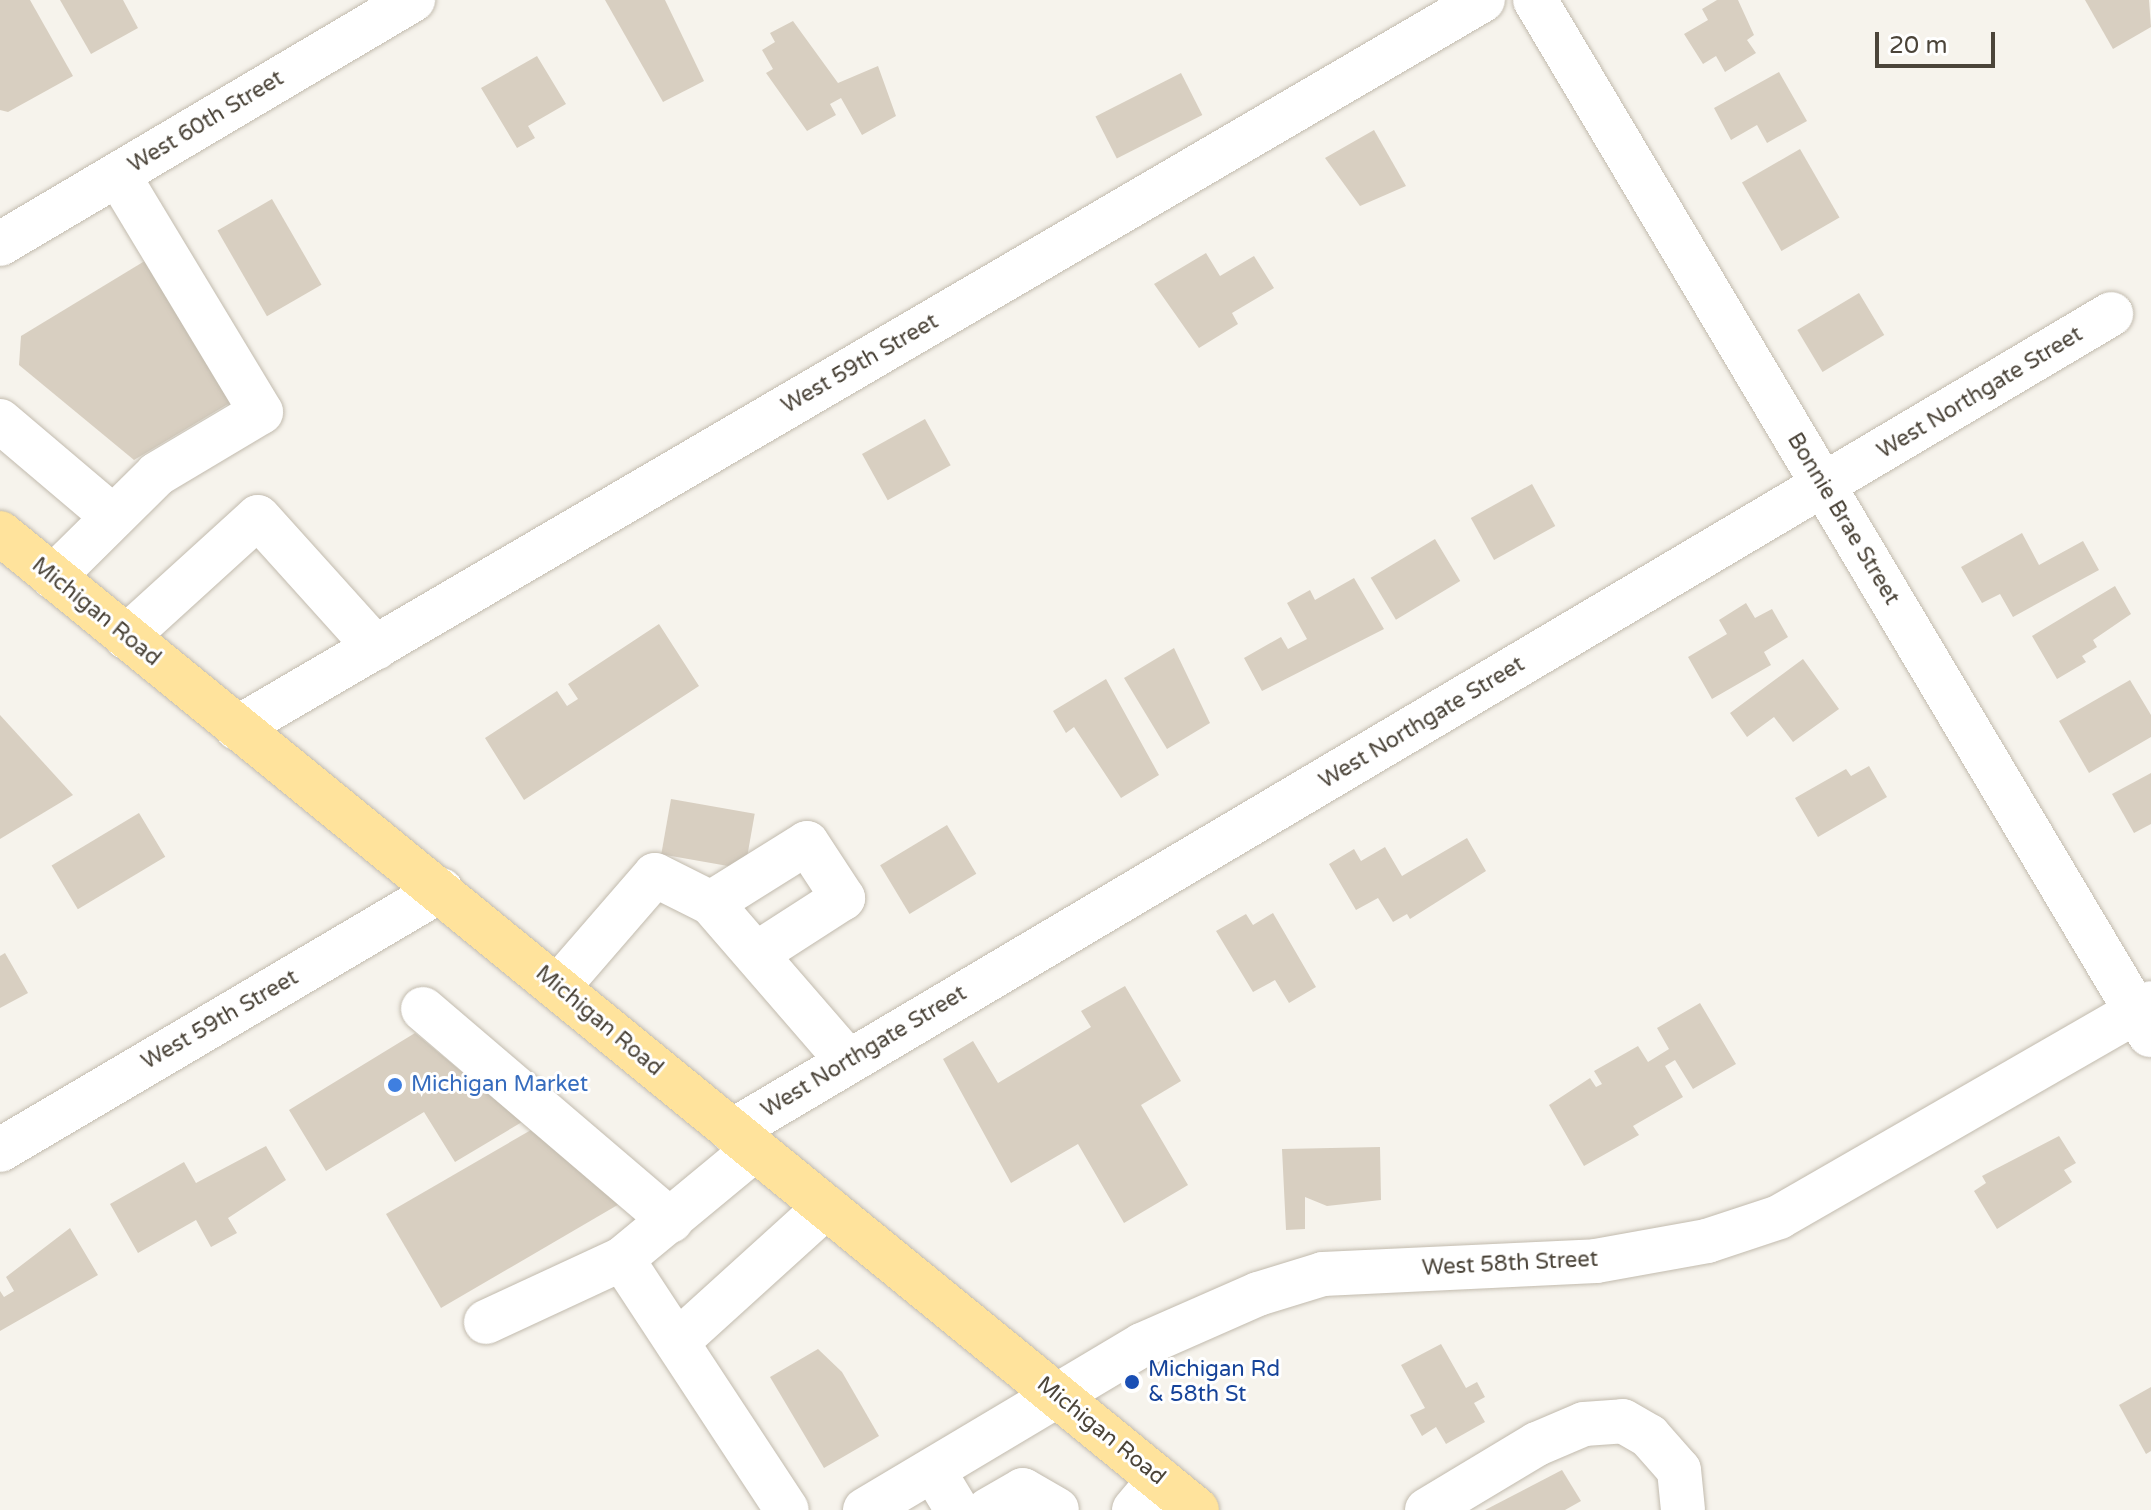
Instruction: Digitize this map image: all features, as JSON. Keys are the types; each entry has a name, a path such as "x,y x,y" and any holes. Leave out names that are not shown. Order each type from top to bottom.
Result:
{"main road":[{"name":"Michigan Road","path":"0,534 1059,1396 1147,1495 1197,1510"}],"street":[{"name":"West 60th Street","path":"0,244 413,0"},
{"name":"West 59th Street","path":"237,728 1483,0"},
{"name":"Bonnie Brae Street","path":"1535,0 1823,486 2146,1017"},
{"path":"53,577 111,515 157,474 261,412 118,175"},
{"name":"West Northgate Street","path":"486,1322 622,1259 671,1221 743,1140 848,1061 2111,314"},
{"path":"0,421 111,515"},
{"path":"126,637 258,517 376,648"},
{"path":"711,903 807,843 843,898 756,954"},
{"path":"558,987 655,875 711,903 848,1061"},
{"name":"West 59th Street","path":"0,1150 441,890"},
{"path":"423,1009 671,1221"},
{"name":"West 58th Street","path":"865,1510 1192,1320 1323,1274 1596,1261 1743,1231 1814,1201 2146,1017"},
{"path":"677,1342 826,1207"},
{"path":"622,1259 787,1510"},
{"path":"1427,1510 1537,1444 1584,1424 1623,1421 1649,1436 1679,1470 1683,1510"},
{"path":"933,1470 957,1510"},
{"path":"988,1510 1023,1490 1057,1510"}],"building":[{"path":"0,0 30,0 73,76 8,112 0,110"},
{"path":"60,0 123,0 138,28 91,54"},
{"path":"605,0 665,0 704,81 663,102"},
{"path":"1717,0 1738,0 1754,35 1747,40 1756,53 1725,72 1716,56 1703,64 1684,34 1708,20 1702,9"},
{"path":"2085,0 2149,0 2151,27 2113,49"},
{"path":"793,21 838,83 878,66 896,116 862,135 841,98 830,104 836,115 807,131 766,73 773,69 762,50 775,42 770,33"},
{"path":"537,56 566,104 528,126 535,138 517,148 481,88"},
{"path":"1779,72 1807,121 1767,143 1757,125 1731,140 1714,108"},
{"path":"1181,73 1202,115 1117,158 1095,117"},
{"path":"1374,130 1406,186 1360,206 1325,158"},
{"path":"1800,149 1840,217 1781,251 1742,182"},
{"path":"272,199 322,285 267,316 217,230"},
{"path":"1206,253 1220,276 1254,256 1274,288 1232,313 1238,324 1199,348 1154,284"},
{"path":"148,259 233,401 134,460 19,365 21,336"},
{"path":"1859,293 1884,335 1823,372 1797,330"},
{"path":"925,419 951,465 888,500 862,454"},
{"path":"1532,484 1555,526 1494,560 1471,518"},
{"path":"2022,533 2039,565 2083,541 2099,570 2013,617 2000,594 1982,603 1961,567"},
{"path":"1435,539 1460,581 1396,620 1371,578"},
{"path":"1354,578 1384,629 1262,691 1244,658 1281,637 1288,649 1307,639 1287,603 1310,590 1315,600"},
{"path":"2115,586 2131,614 2093,640 2097,647 2082,656 2086,662 2057,679 2032,636"},
{"path":"1746,603 1755,618 1772,609 1788,637 1764,652 1771,665 1712,699 1688,657 1727,634 1719,620"},
{"path":"659,624 699,686 524,800 485,738 557,691 567,706 578,699 568,684"},
{"path":"1174,648 1210,723 1167,749 1124,678"},
{"path":"1803,659 1839,709 1793,742 1774,717 1747,737 1730,713"},
{"path":"1106,679 1159,775 1121,798 1074,727 1066,733 1053,711"},
{"path":"2130,680 2151,715 2151,737 2089,773 2059,721"},
{"path":"0,715 73,795 0,839"},
{"path":"1869,766 1887,797 1818,837 1795,798 1846,769 1851,776"},
{"path":"2151,773 2151,824 2134,833 2112,794"},
{"path":"671,799 755,814 745,869 661,854"},
{"path":"139,813 165,857 78,909 52,866"},
{"path":"947,825 976,874 909,914 880,865"},
{"path":"1467,838 1486,871 1410,919 1407,914 1393,922 1378,898 1356,910 1329,864 1354,849 1361,861 1385,847 1402,876"},
{"path":"1273,913 1316,987 1289,1003 1275,980 1253,992 1216,931 1246,914 1253,925"},
{"path":"5,953 28,993 0,1008 0,956"},
{"path":"1125,986 1181,1081 1141,1105 1188,1185 1124,1223 1078,1144 1011,1183 943,1059 973,1041 998,1083 1091,1027 1081,1011"},
{"path":"1700,1003 1736,1064 1693,1089 1675,1060 1665,1066 1683,1097 1633,1126 1639,1135 1584,1166 1549,1105 1590,1078 1596,1087 1602,1084 1594,1071 1638,1046 1648,1062 1669,1049 1657,1028"},
{"path":"415,1033 522,1122 455,1162 424,1112 326,1171 289,1110"},
{"path":"531,1130 621,1203 441,1308 386,1214"},
{"path":"2059,1136 2076,1163 2064,1170 2072,1182 1997,1229 1974,1191 1986,1183 1982,1176"},
{"path":"266,1146 286,1180 228,1218 237,1233 211,1247 196,1220 138,1253 110,1204 184,1162 196,1183"},
{"path":"1380,1147 1381,1200 1327,1206 1305,1197 1305,1229 1286,1230 1282,1149"},
{"path":"70,1228 98,1275 0,1331 0,1291 4,1297 14,1291 6,1277"},
{"path":"1441,1344 1466,1388 1477,1382 1485,1397 1474,1403 1485,1422 1446,1444 1436,1427 1422,1436 1410,1415 1425,1408 1401,1365"},
{"path":"818,1349 842,1372 879,1436 824,1468 770,1377"},
{"path":"2151,1387 2151,1451 2146,1454 2119,1405"},
{"path":"1562,1470 1581,1501 1565,1510 1485,1510"}],"place":[{"name":"Michigan Market","path":"395,1085"},
{"name":"Michigan Rd & 58th St","path":"1132,1382"}]}
